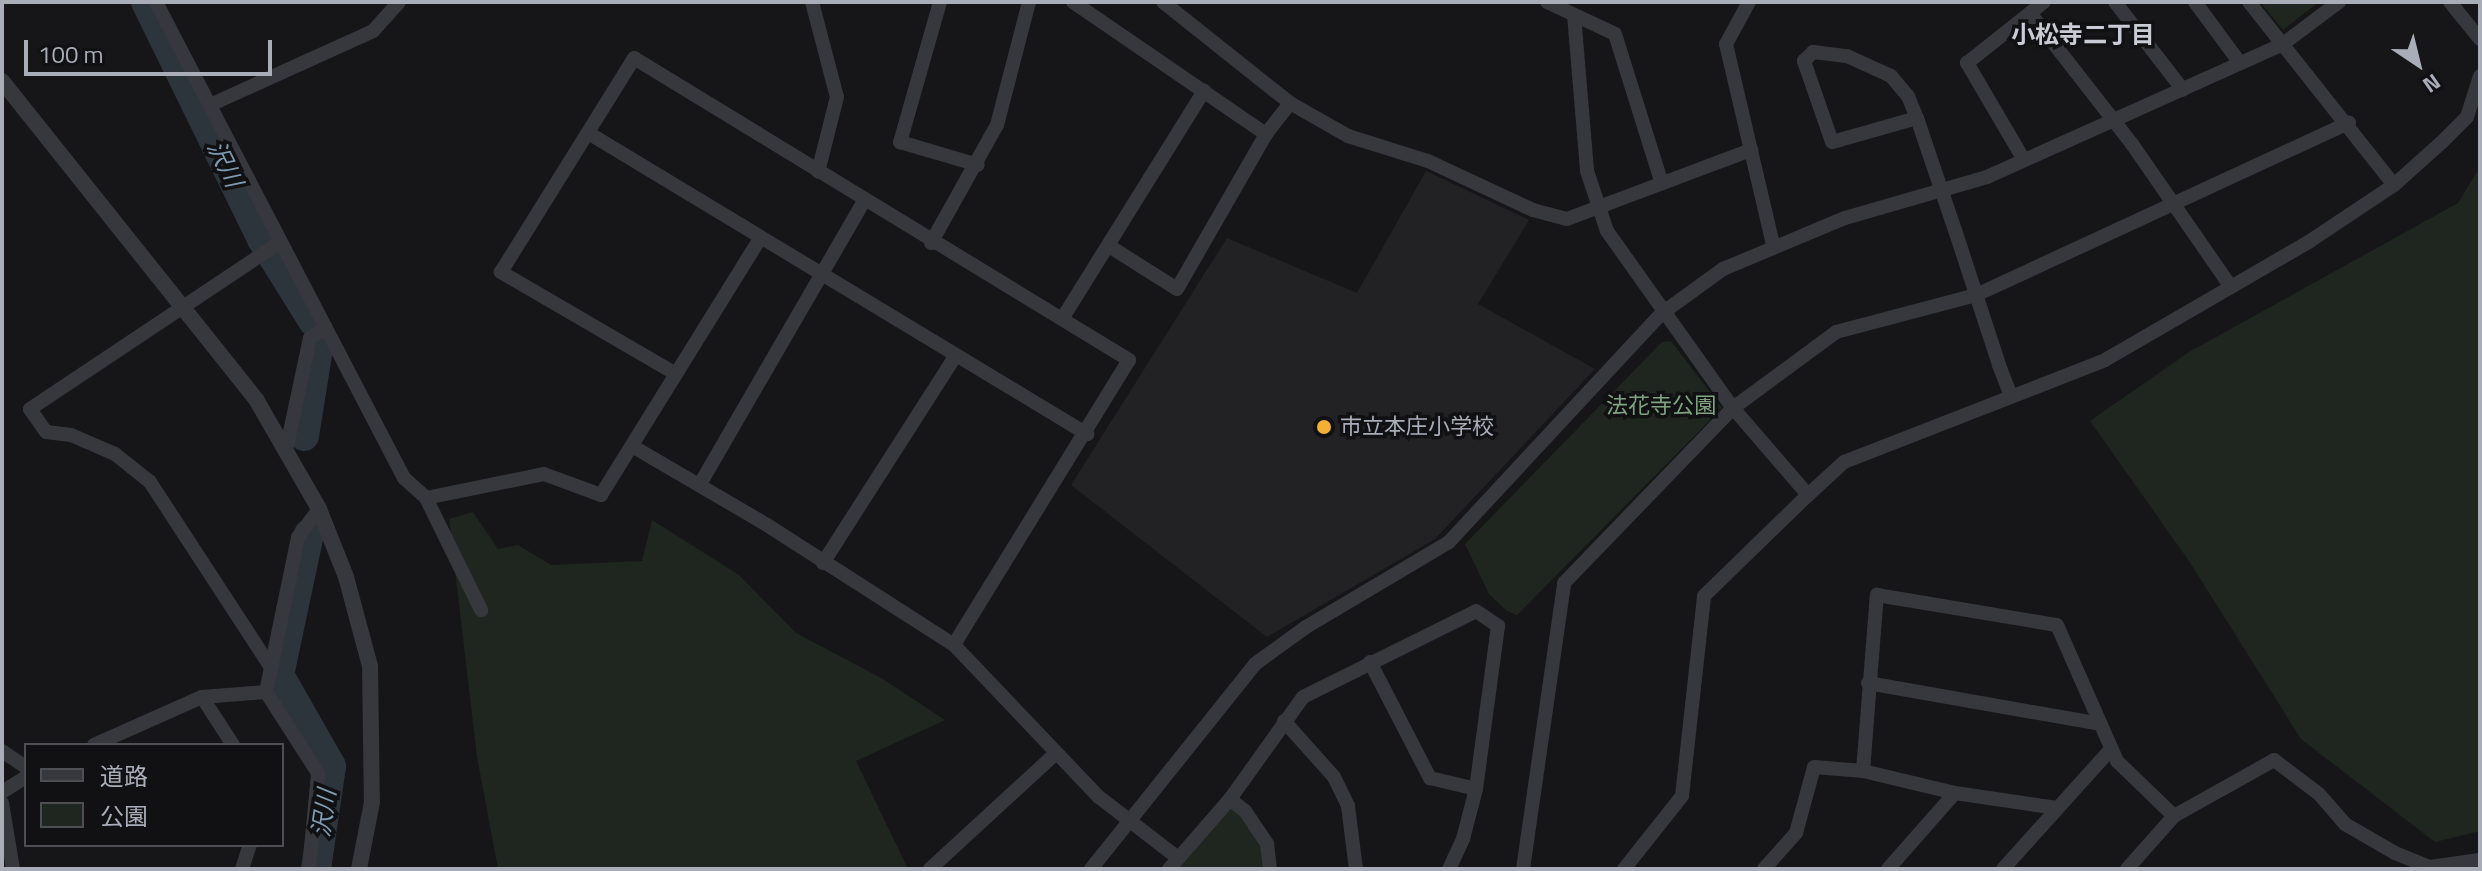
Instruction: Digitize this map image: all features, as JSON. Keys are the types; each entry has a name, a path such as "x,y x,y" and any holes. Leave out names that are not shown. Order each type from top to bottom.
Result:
{"street":[{"path":"156,2 404,478 426,498 481,610"},
{"path":"210,105 373,31 399,2"},
{"path":"812,2 837,97 818,172"},
{"path":"940,2 900,142 978,165"},
{"path":"931,243 978,165 1005,100 1029,2"},
{"path":"1073,2 1266,134"},
{"path":"1163,2 1290,103 1348,136 1428,161 1533,210 1567,219 1661,181 1751,150"},
{"path":"1547,2 1615,34 1661,181"},
{"path":"2024,160 1967,63 2044,2"},
{"path":"2115,2 2183,90"},
{"path":"2195,2 2240,63"},
{"path":"2249,2 2349,123 2394,185"},
{"path":"1091,869 1255,664 1306,627 1449,542 1661,314 1723,269 1773,245 1845,218 1942,192 2024,160 2283,44 2339,2"},
{"path":"2450,2 2480,39"},
{"path":"1742,4 1726,44 1773,245"},
{"path":"2030,13 2175,204 2231,287"},
{"path":"1574,15 1587,171 1596,206 1661,314 1733,408 1808,495"},
{"path":"1917,118 1832,142 1804,61 1813,52 1847,56 1891,76 1908,96 1917,118 2011,397"},
{"path":"676,374 501,272 590,134 634,58 931,243 1129,360 1087,434 954,645"},
{"path":"1624,869 1682,796 1704,596 1808,495 1844,462 2105,360 2231,287 2394,185 2467,117 2480,76"},
{"path":"2,81 184,307 287,446 319,509 342,566 370,666 372,802 359,869"},
{"path":"1062,319 1204,91"},
{"path":"1109,246 1177,289 1266,134 1290,103"},
{"path":"1523,869 1564,583 1733,408 1836,332 1976,295 2349,123"},
{"path":"590,134 760,239 825,273 1087,434"},
{"path":"700,484 864,201"},
{"path":"426,498 544,474 601,495 760,239"},
{"path":"270,666 150,482 115,454 71,435 46,432 30,409 280,242"},
{"path":"287,446 310,338 326,327"},
{"path":"823,563 956,355"},
{"path":"632,446 700,484 954,645 1056,753 1174,864 1230,799 1303,697 1476,611 1498,626 1476,789 1463,839 1449,869"},
{"path":"309,869 318,773 266,692 298,537 319,509"},
{"path":"1863,771 1877,595 2057,625 2111,749 2129,778 2174,816"},
{"path":"1370,662 1430,778 1476,789"},
{"path":"1868,683 2100,724"},
{"path":"98,743 202,697 266,692"},
{"path":"202,697 232,743"},
{"path":"1284,721 1334,777 1348,806 1356,869"},
{"path":"2003,869 2111,749"},
{"path":"2,751 24,766"},
{"path":"930,869 1056,753"},
{"path":"2127,869 2174,816 2274,760 2319,794 2345,824 2395,853 2430,867 2480,860"},
{"path":"1764,869 1796,833 1814,767 1863,771 1955,793 2057,808"},
{"path":"2,792 24,778"},
{"path":"1888,869 1955,793"},
{"path":"1230,799 1257,826 1267,844 1270,869"},
{"path":"2,803 13,869"},
{"path":"242,869 249,847"},
{"path":"2392,869 2395,853"}],"shaded area":[{"name":"市立本庄小学校","path":"1426,171 1529,220 1478,304 1595,369 1435,539 1267,637 1071,485 1227,238 1357,293"}],"green space":[{"path":"2260,2 2319,2 2283,30"},
{"path":"2480,167 2480,831 2435,842 2301,739 2189,561 2090,421 2189,352 2458,203"},
{"name":"法花寺公園","path":"1671,341 1722,408 1517,615 1507,611 1489,594 1465,544 1662,342"},
{"path":"473,512 498,549 518,545 551,565 642,561 652,520 739,575 796,633 883,679 945,720 856,761 908,869 498,869 477,757 449,519"},
{"path":"1231,805 1263,846 1264,869 1177,869"}],"waterway":[{"name":"沢川","path":"146,2 262,239 313,321"},
{"name":"沢川","path":"304,436 319,342"},
{"name":"沢川","path":"309,534 279,675 331,766 316,869"}],"place":[{"name":"市立本庄小学校","path":"1324,427"}],"district":[{"name":"小松寺二丁目","path":"2083,35"}]}
